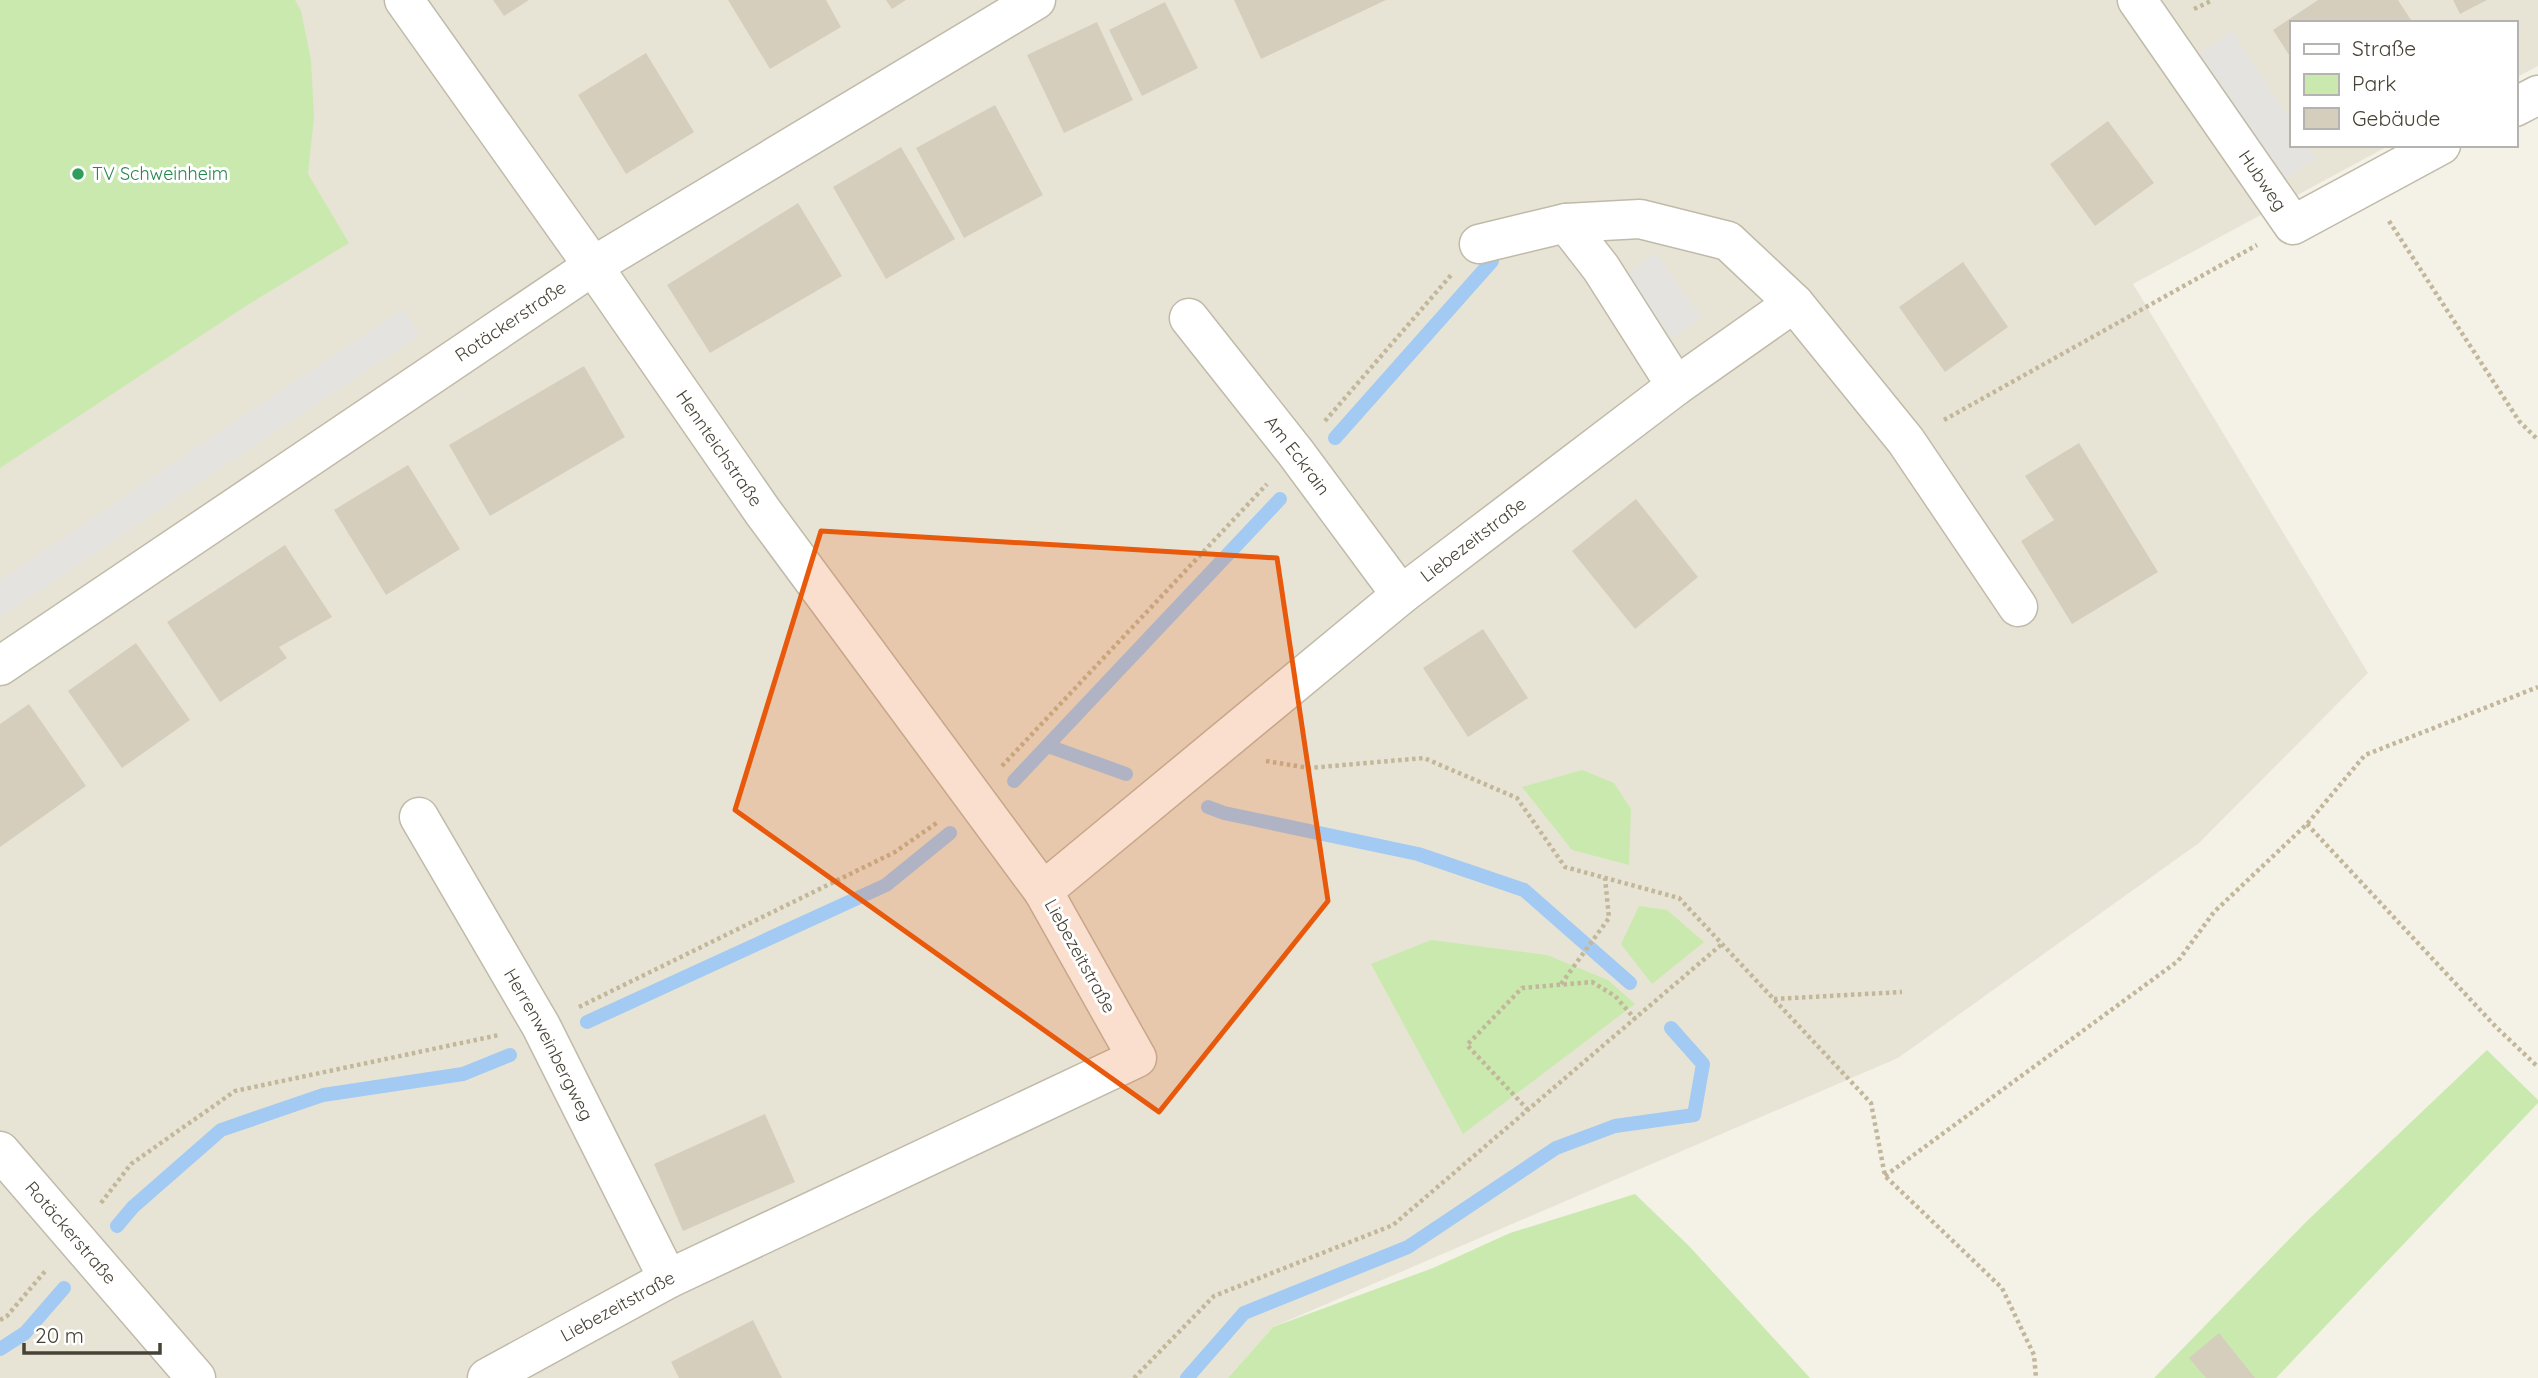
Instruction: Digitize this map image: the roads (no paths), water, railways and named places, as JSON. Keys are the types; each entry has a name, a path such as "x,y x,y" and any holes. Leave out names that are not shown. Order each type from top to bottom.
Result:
{"street":[{"name":"Hennteichstraße","path":"404,0 763,512 1043,891"},
{"name":"Rotäckerstraße","path":"0,666 593,266 1036,0"},
{"name":"Hubweg","path":"2137,0 2293,225 2437,147"},
{"path":"2517,106 2538,95"},
{"path":"1479,244 1566,223 1640,219 1728,241 1794,303 1906,441 2018,607"},
{"path":"1566,223 1601,268 1676,386"},
{"name":"Liebezeitstraße","path":"486,1378 668,1279 1138,1058 1043,891 1401,595 1676,386 1794,303"},
{"name":"Am Eckrain","path":"1189,318 1296,453 1401,595"},
{"name":"Herrenweinbergweg","path":"419,817 541,1026 668,1279"},
{"name":"Rotäckerstraße","path":"0,1151 196,1378"}],"waterway":[{"path":"1335,438 1492,261"},
{"path":"1014,781 1280,499"},
{"path":"1048,746 1126,774"},
{"path":"1208,807 1224,813 1418,854 1524,890 1630,983"},
{"path":"587,1022 886,885 950,833"},
{"path":"1187,1378 1244,1313 1408,1247 1556,1148 1615,1126 1694,1115 1703,1064 1671,1028"},
{"path":"117,1226 133,1207 221,1130 323,1095 463,1074 510,1055"},
{"path":"0,1349 25,1333 64,1288"}],"place":[{"name":"TV Schweinheim","path":"78,174"}]}
